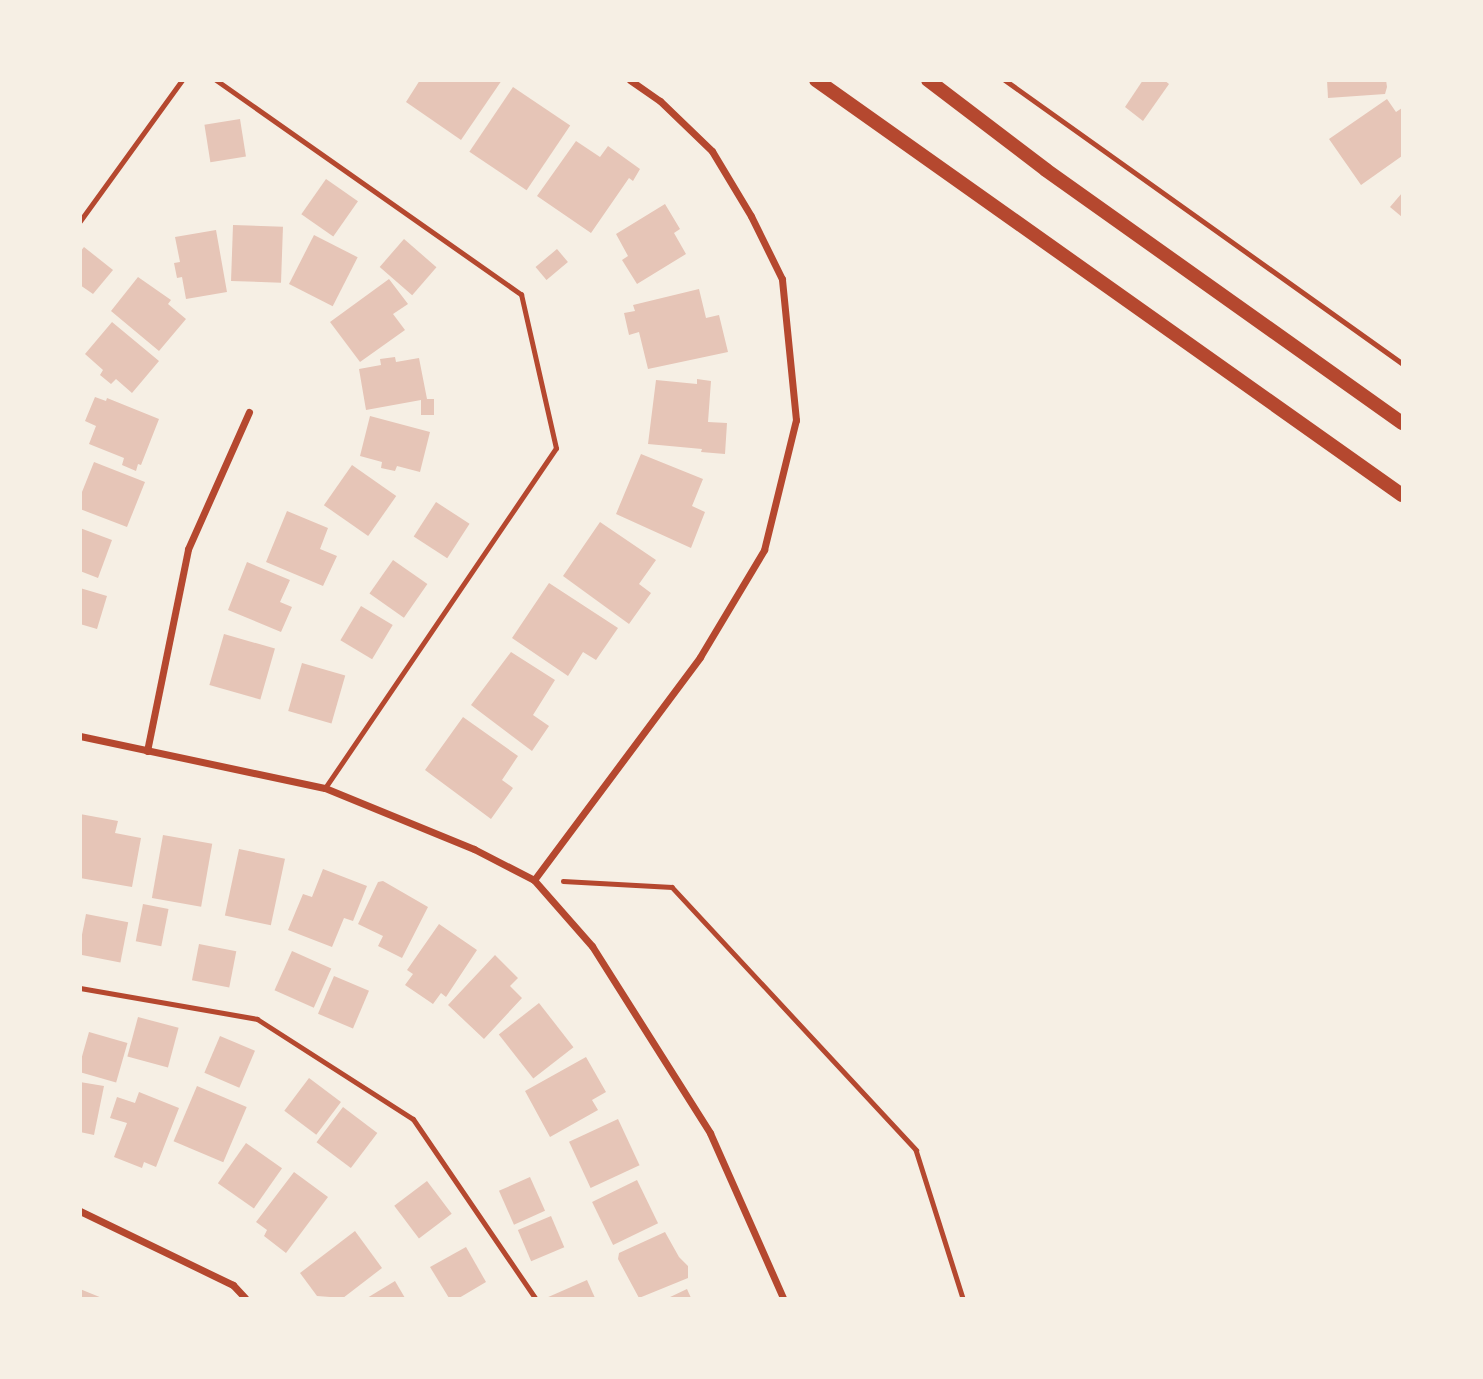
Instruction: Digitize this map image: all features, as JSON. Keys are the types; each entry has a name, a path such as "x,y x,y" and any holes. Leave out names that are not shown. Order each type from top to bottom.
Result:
{"main road":[{"path":"816,80 1402,495"},
{"path":"929,80 1046,170 1402,423"}],"street":[{"path":"534,880 700,657 764,550 796,420 782,279 712,150 660,101 630,80"},
{"path":"147,751 188,549 249,412"},
{"path":"80,736 325,788 474,849 534,880 592,946 710,1133 783,1298"},
{"path":"80,1211 233,1285 244,1298"}],"lane":[{"path":"80,221 182,80"},
{"path":"216,80 521,294 555,448 325,788"},
{"path":"80,988 257,1019 413,1119 535,1298"}],"path":[{"path":"1004,80 1402,363"},
{"path":"534,880 672,887 916,1150 963,1298"}],"building":[{"path":"420,80 502,80 461,140 406,102"},
{"path":"1143,80 1164,80 1169,84 1143,121 1125,107"},
{"path":"1327,80 1386,80 1387,87 1385,94 1328,98"},
{"path":"513,87 570,126 527,190 469,152"},
{"path":"1387,99 1396,112 1402,108 1402,156 1361,185 1329,139"},
{"path":"240,119 246,157 210,162 204,125"},
{"path":"576,141 600,157 608,146 640,169 633,181 629,178 591,233 537,196"},
{"path":"326,179 358,201 333,237 301,214"},
{"path":"1402,193 1402,217 1390,207"},
{"path":"665,204 680,229 674,233 686,254 637,284 622,260 628,256 616,234"},
{"path":"233,225 283,227 281,283 231,281"},
{"path":"216,230 227,292 186,299 182,277 177,278 174,263 180,262 175,237"},
{"path":"314,235 358,257 333,306 289,284"},
{"path":"404,239 436,267 412,295 380,267"},
{"path":"84,247 113,270 93,294 80,285 80,252"},
{"path":"557,249 568,262 546,280 536,267"},
{"path":"138,277 171,300 168,304 186,319 159,351 111,311"},
{"path":"389,279 408,304 393,314 405,330 360,362 330,322"},
{"path":"699,289 706,318 719,315 728,352 648,369 639,332 629,335 624,313 635,311 633,305"},
{"path":"112,322 159,361 132,393 116,379 111,384 100,375 103,370 85,354"},
{"path":"395,357 396,362 419,358 427,399 434,399 434,415 421,415 421,400 366,410 359,369 381,365 380,359"},
{"path":"697,379 711,381 708,422 727,423 725,454 648,444 656,380 697,384"},
{"path":"95,397 106,401 107,398 159,419 141,465 138,464 136,471 122,465 124,458 89,444 96,426 85,421"},
{"path":"370,416 430,432 420,472 397,466 395,471 381,468 382,462 360,456"},
{"path":"641,454 703,479 692,506 705,512 691,548 616,514"},
{"path":"94,462 145,482 127,527 80,509 80,497"},
{"path":"352,465 396,496 368,536 324,505"},
{"path":"436,502 470,524 447,558 414,536"},
{"path":"287,511 328,528 320,549 337,556 323,586 266,562"},
{"path":"600,522 656,560 639,584 651,593 629,624 563,576"},
{"path":"80,528 112,540 98,578 80,571"},
{"path":"393,560 427,584 404,618 369,594"},
{"path":"247,562 290,580 280,602 292,607 281,632 228,610"},
{"path":"549,583 618,628 596,660 583,652 568,676 512,638"},
{"path":"80,588 107,596 97,629 80,624"},
{"path":"361,606 393,625 372,659 340,640"},
{"path":"224,634 275,649 260,700 209,685"},
{"path":"511,652 555,680 533,715 549,726 532,751 471,705"},
{"path":"302,663 345,675 331,723 288,711"},
{"path":"463,717 518,756 502,780 513,788 491,819 425,770"},
{"path":"80,814 118,821 115,833 141,838 132,887 80,878"},
{"path":"163,835 212,844 201,907 152,898"},
{"path":"239,849 285,859 271,925 225,916"},
{"path":"323,869 367,886 353,921 344,918 332,947 288,930 303,894 312,897"},
{"path":"383,881 428,907 402,958 378,946 383,936 358,924 378,882"},
{"path":"143,904 169,909 161,946 136,941"},
{"path":"86,914 128,922 120,962 80,955"},
{"path":"439,924 477,950 446,997 441,993 433,1004 405,985 413,974 407,970"},
{"path":"199,944 236,951 229,988 192,980"},
{"path":"292,951 331,968 314,1008 275,990"},
{"path":"495,955 518,978 510,986 522,998 484,1039 448,1005"},
{"path":"334,976 369,991 353,1029 318,1014"},
{"path":"539,1003 573,1047 533,1079 499,1034"},
{"path":"138,1017 179,1028 168,1067 127,1057"},
{"path":"89,1032 127,1043 116,1082 80,1072"},
{"path":"220,1036 255,1051 239,1088 204,1073"},
{"path":"586,1057 606,1092 592,1100 598,1110 550,1137 525,1091"},
{"path":"309,1078 341,1102 316,1135 284,1111"},
{"path":"80,1082 104,1086 94,1135 80,1132"},
{"path":"197,1086 247,1107 223,1162 174,1141"},
{"path":"139,1092 179,1108 156,1167 144,1162 142,1168 114,1157 127,1123 110,1118 117,1097 135,1103"},
{"path":"343,1107 377,1133 351,1168 317,1142"},
{"path":"618,1119 640,1165 591,1188 569,1142"},
{"path":"246,1143 282,1168 254,1208 218,1183"},
{"path":"294,1172 328,1197 286,1253 264,1236 267,1230 256,1222"},
{"path":"530,1177 545,1211 514,1225 499,1191"},
{"path":"637,1180 658,1223 613,1245 592,1202"},
{"path":"427,1181 452,1214 419,1238 394,1206"},
{"path":"551,1216 564,1247 531,1261 518,1230"},
{"path":"355,1231 382,1268 343,1298 317,1296 300,1273"},
{"path":"665,1232 679,1257 688,1266 688,1278 639,1298 618,1259 619,1253"},
{"path":"466,1247 486,1282 459,1298 449,1298 430,1267"},
{"path":"587,1280 595,1298 546,1298"},
{"path":"395,1281 405,1298 367,1298"},
{"path":"80,1289 102,1298 80,1298"},
{"path":"687,1289 691,1298 668,1298"}]}
